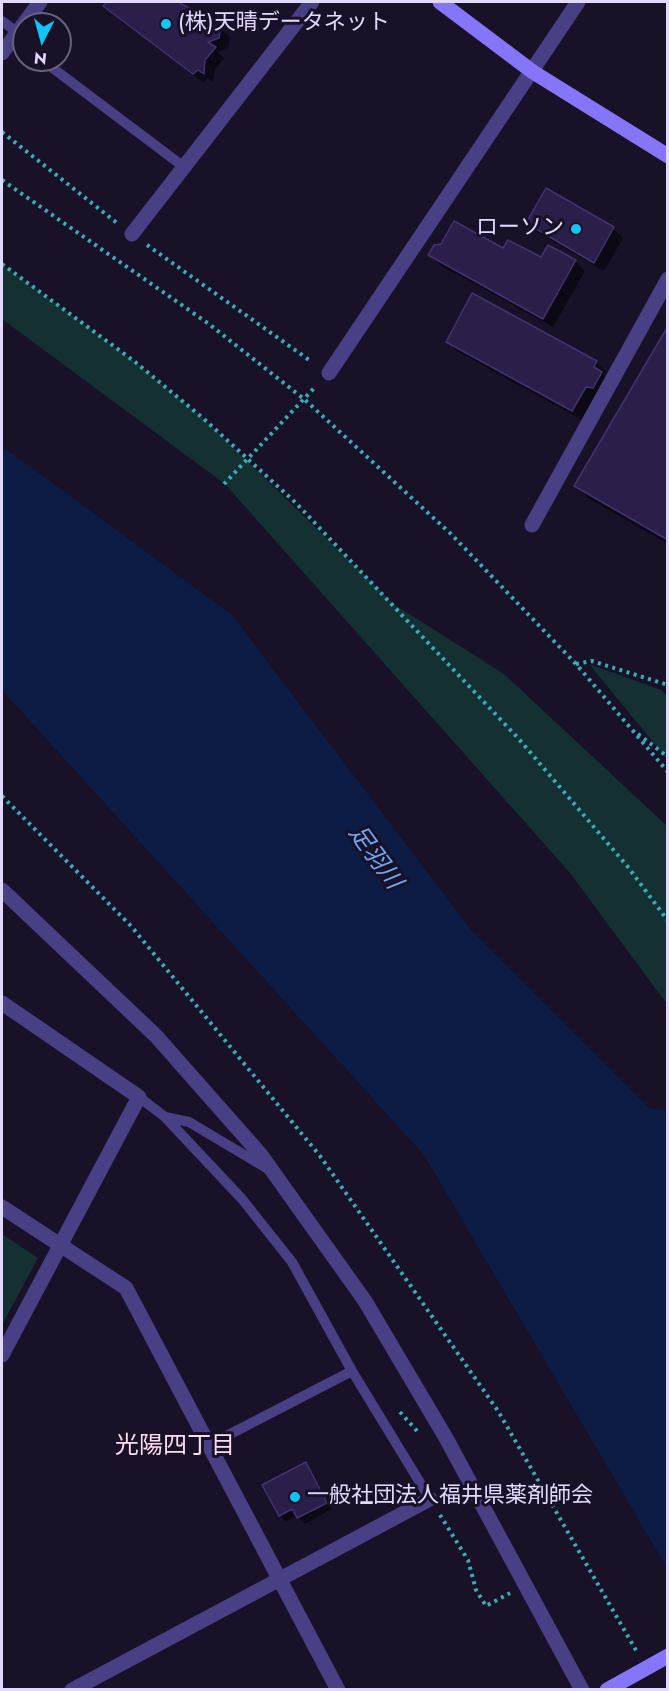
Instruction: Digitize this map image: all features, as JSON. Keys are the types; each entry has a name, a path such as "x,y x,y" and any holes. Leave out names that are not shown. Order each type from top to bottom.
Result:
{"street":[{"path":"132,234 312,2"},
{"path":"440,2 533,72 668,156"},
{"path":"328,374 578,2"},
{"path":"532,525 668,279"},
{"path":"2,890 156,1036 261,1155 365,1301 446,1438 523,1585 582,1689"},
{"path":"2,1003 139,1097 2,1355"},
{"path":"2,1207 126,1288 338,1689"},
{"path":"72,1689 279,1577 430,1499"},
{"path":"607,1689 668,1656"}],"lane":[{"path":"2,21 12,32"},
{"path":"58,72 184,167"},
{"path":"139,1097 165,1117 242,1199 292,1262 352,1371 430,1499"},
{"path":"165,1117 189,1122 273,1173"},
{"path":"209,1445 352,1371"}],"path":[{"path":"2,132 132,234 328,374"},
{"path":"2,180 209,324 304,399 451,534 576,664 668,772"},
{"path":"2,264 134,361 296,503 395,605 518,738 628,867 668,921"},
{"path":"225,484 304,399"},
{"path":"576,664 592,660 668,685"},
{"path":"630,728 668,756"},
{"path":"2,796 132,926 320,1156 498,1411 641,1659"},
{"path":"396,1407 424,1440"},
{"path":"430,1499 468,1560 476,1590 486,1606 523,1585"}],"green space":[{"path":"2,264 134,361 204,419 395,605 504,674 667,826 667,1004 570,873 225,484 2,319"},
{"path":"589,664 661,690 667,696 667,759"},
{"path":"2,1234 38,1258 2,1325"}],"water":[{"name":"足羽川","path":"2,446 232,615 471,930 649,1108 667,1111 667,1568 424,1155 2,690"}],"building":[{"path":"107,2 178,2 212,20 208,26 221,26 219,38 208,42 216,47 205,60 204,74 198,70 193,74 103,6"},
{"path":"546,188 614,227 594,263 526,223"},
{"path":"454,221 503,248 508,240 541,257 548,245 576,260 543,319 428,255 434,245 441,244"},
{"path":"472,293 597,361 594,367 602,372 593,388 586,387 572,411 446,342"},
{"path":"668,326 668,540 574,486"},
{"path":"306,1462 327,1503 297,1518 292,1509 279,1516 262,1485"}],"place":[{"name":"(株)天晴データネット","path":"166,24"},
{"name":"ローソン","path":"576,229"},
{"name":"一般社団法人福井県薬剤師会","path":"295,1497"}],"district":[{"name":"光陽四丁目","path":"175,1447"}]}
